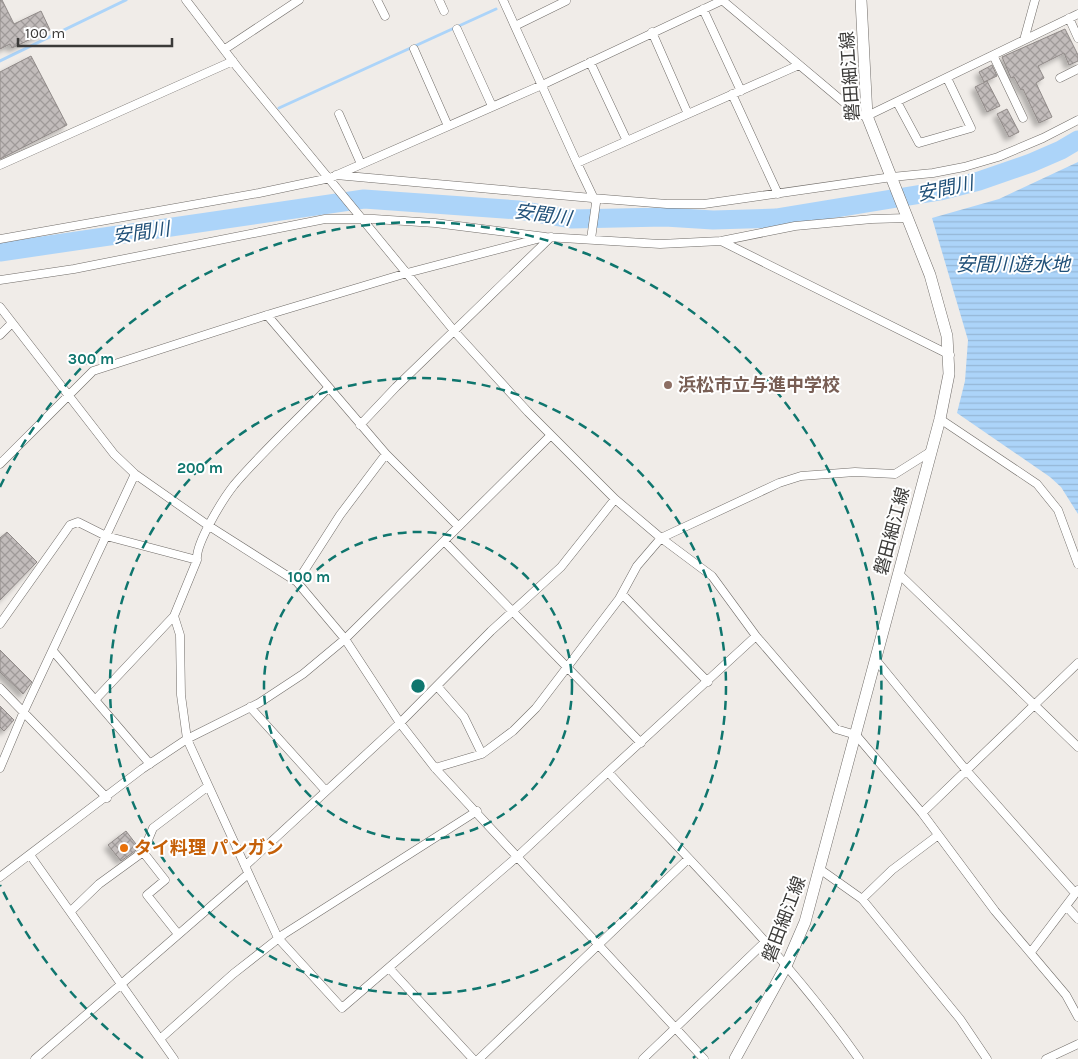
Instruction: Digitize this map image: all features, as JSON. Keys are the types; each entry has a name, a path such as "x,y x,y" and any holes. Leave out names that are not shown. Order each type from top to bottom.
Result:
{"main road":[{"name":"磐田細江線","path":"735,1059 742,1042 786,966 805,922 821,870 940,419 949,374 950,356 944,322 908,218 867,116 861,0"}],"street":[{"path":"198,0 188,3 233,61 333,178 455,332 551,435 615,499 661,538 712,576 756,636 836,729 856,736 922,813 995,911 1066,995 1078,1017"},
{"path":"225,49 299,0"},
{"path":"377,0 385,16"},
{"path":"439,0 444,10"},
{"path":"503,0 594,201 592,236"},
{"path":"515,26 566,0"},
{"path":"0,239 333,178 542,85 722,0 859,115 867,116 1078,14"},
{"path":"1024,40 1035,0"},
{"path":"703,9 740,90"},
{"path":"1068,18 1078,38"},
{"path":"457,29 492,106"},
{"path":"652,32 688,114"},
{"path":"414,49 448,126"},
{"path":"993,56 1023,118"},
{"path":"0,165 233,61"},
{"path":"590,62 627,141"},
{"path":"577,163 799,65"},
{"path":"1060,78 1078,69"},
{"path":"898,102 919,143 970,128 947,78"},
{"path":"732,94 778,194"},
{"path":"339,114 361,164"},
{"path":"333,178 594,201 704,204 892,177 933,173 989,159 1044,138 1078,120"},
{"path":"0,280 74,269 325,220 362,216 549,237 592,236 660,244 721,241 795,226 872,219 908,218"},
{"path":"0,464 93,371 407,272 549,237"},
{"path":"360,425 396,387 455,332 549,237"},
{"path":"721,241 950,356"},
{"path":"0,307 114,454 136,474 209,526 297,582 345,639 400,723 435,768 704,1059"},
{"path":"266,315 386,454 458,526"},
{"path":"0,335 12,323"},
{"path":"96,700 174,616 197,560 196,554 209,526 233,486 328,388"},
{"path":"940,419 1037,484 1058,510 1078,564"},
{"path":"0,877 150,764 187,739 250,707 303,674 345,639 551,435"},
{"path":"435,768 482,754 513,731 536,708 622,594 637,566 661,538 794,479 855,472 894,474 930,452"},
{"path":"297,582 340,515 386,454"},
{"path":"0,768 24,711 136,474"},
{"path":"35,1059 178,934 246,870 325,790 400,723 491,631 561,567 615,499"},
{"path":"0,624 70,525 78,522 106,536 197,560"},
{"path":"444,541 641,742"},
{"path":"899,574 1035,703 1078,747"},
{"path":"622,594 708,682"},
{"path":"174,616 180,635 181,694 187,739 207,787 278,938 342,1008 518,856 756,636"},
{"path":"54,651 150,764"},
{"path":"876,660 966,770 1076,892 1067,907 1031,952"},
{"path":"922,813 1078,663"},
{"path":"437,686 464,717 482,754"},
{"path":"0,688 106,798"},
{"path":"250,707 325,790"},
{"path":"608,772 766,941 833,1021 859,1059"},
{"path":"71,911 99,884 143,852 153,828 207,787"},
{"path":"160,1039 233,974 278,938 476,811"},
{"path":"862,899 892,870 938,836"},
{"path":"143,852 164,880 147,895 178,934"},
{"path":"30,855 174,1059"},
{"path":"479,1059 598,943 688,859"},
{"path":"821,870 862,899 960,1019 987,1059"},
{"path":"1067,907 1078,918"},
{"path":"643,1059 766,941"},
{"path":"389,968 473,1059"},
{"path":"1046,1059 1078,1044"}],"water":[{"name":"安間川遊水地","path":"1078,162 1078,514 1061,487 1050,477 957,413 965,381 968,340 932,218 999,199"}],"building":[{"path":"0,0 2,0 14,24 41,11 50,30 12,48 10,44 0,49"},
{"path":"1065,29 1078,55 1078,61 1069,65 1064,53 1038,66 1044,78 1036,83 1052,117 1039,123 1023,89 1021,90 1014,77 1011,78 1002,57"},
{"path":"31,56 67,125 0,159 0,72"},
{"path":"992,65 997,76 984,82 979,72"},
{"path":"987,81 1000,106 987,112 975,87"},
{"path":"1007,109 1019,132 1009,137 997,114"},
{"path":"7,532 37,562 0,600 0,538"},
{"path":"0,650 32,682 23,694 0,672"},
{"path":"0,706 14,720 4,731 0,727"},
{"name":"タイ料理 パンガン","path":"126,831 139,848 121,861 108,845"}],"waterway":[{"path":"0,61 126,0"},
{"path":"279,108 496,9"},
{"name":"安間川","path":"0,252 364,199 519,210 571,219 665,217 713,220 776,218 940,191 979,181 1031,163 1061,150 1078,140"}],"place":[{"name":"浜松市立与進中学校","path":"668,385"},
{"name":"タイ料理 パンガン","path":"124,848"}]}
